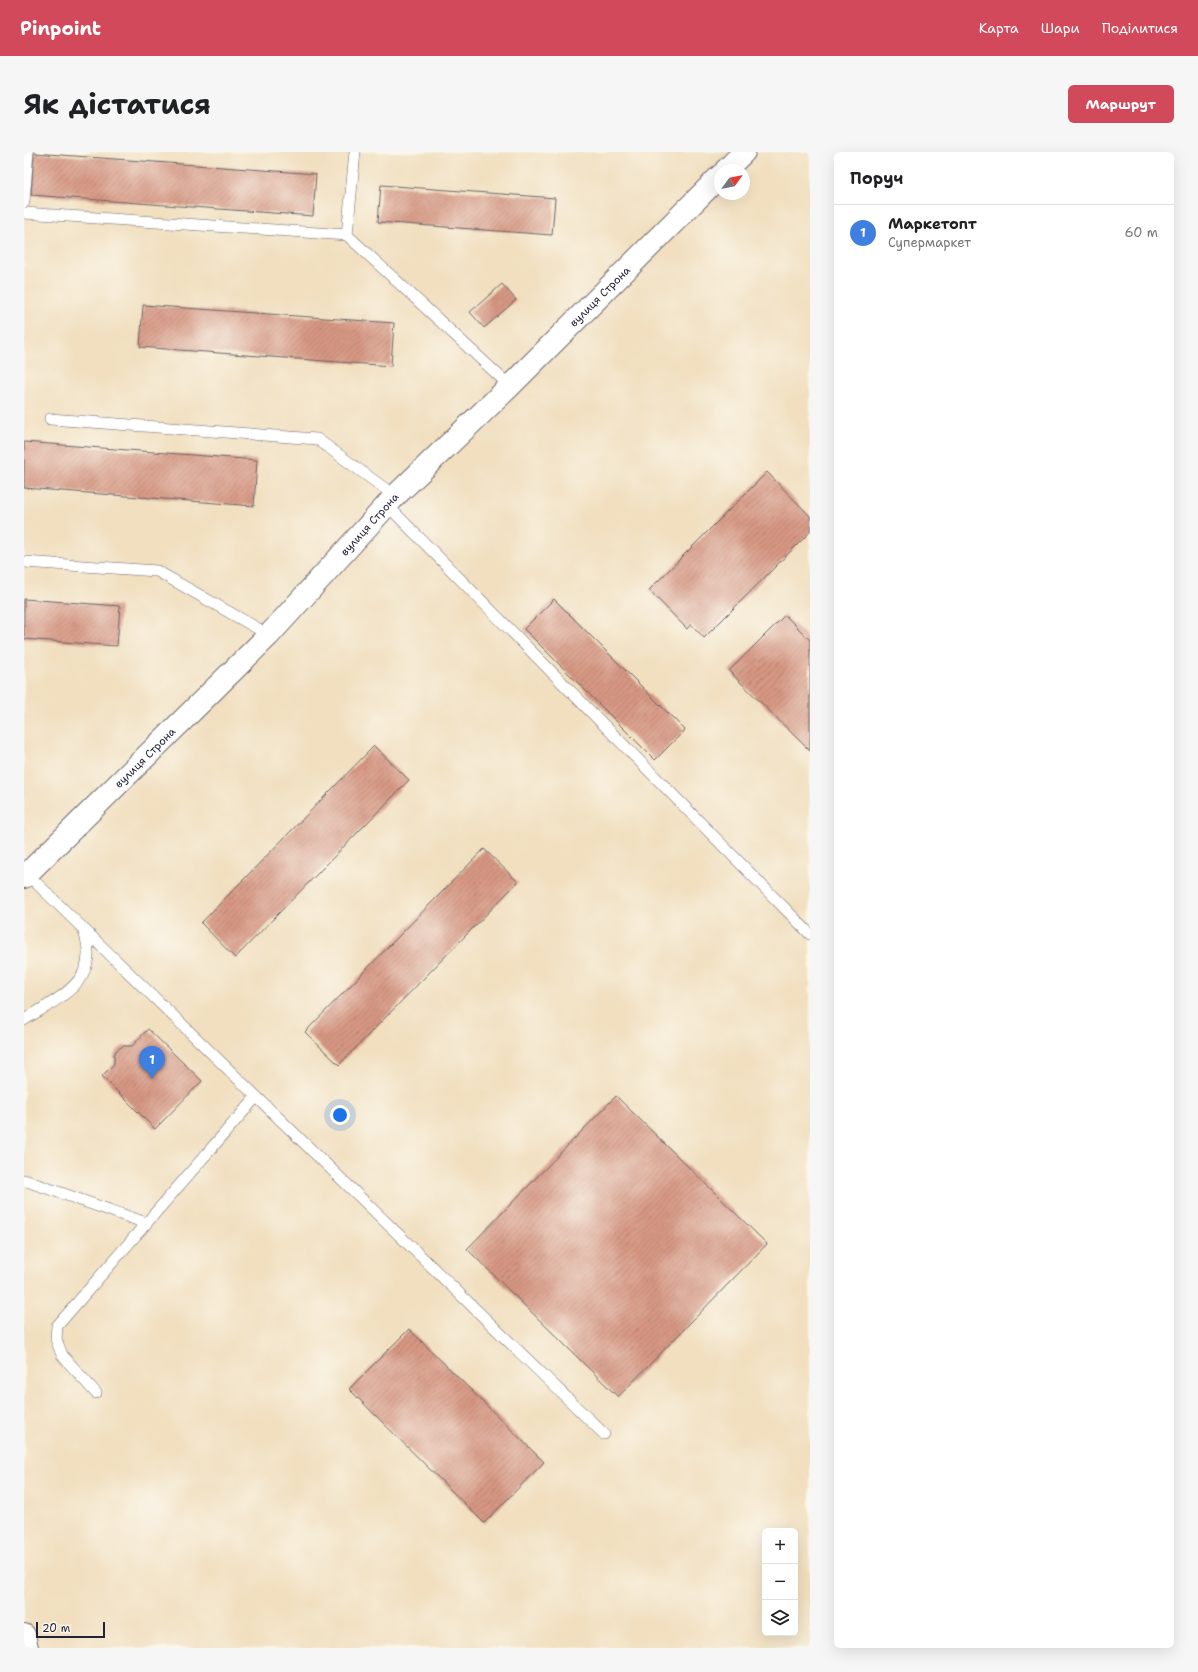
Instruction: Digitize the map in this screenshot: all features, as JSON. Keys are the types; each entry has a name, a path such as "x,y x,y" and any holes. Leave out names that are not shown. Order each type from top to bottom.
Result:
{"street":[{"path":"732,164 744,152"},
{"name":"вулиця Строна","path":"25,876 269,635 391,501 510,386 714,182"},
{"path":"24,1635 27,1648"}],"lane":[{"path":"24,202 28,152"},
{"path":"347,234 355,152"},
{"path":"24,213 347,234 510,386"},
{"path":"50,419 317,439 391,501 810,934"},
{"path":"24,562 157,571 269,635"},
{"path":"25,876 83,929 604,1434"},
{"path":"24,1020 69,992 79,982 86,970 89,956 88,942 83,929"},
{"path":"96,1393 62,1355 56,1339 57,1326 256,1097"},
{"path":"24,1180 146,1223"}],"building":[{"path":"34,153 316,174 313,216 31,195"},
{"path":"381,185 555,198 552,235 378,222"},
{"path":"502,284 516,300 484,328 470,312"},
{"path":"143,305 394,323 391,366 140,347"},
{"path":"24,442 257,460 254,506 24,488"},
{"path":"767,472 810,516 810,532 704,638 691,624 687,629 649,590"},
{"path":"24,599 120,606 117,646 24,639"},
{"path":"554,599 685,730 655,760 524,629"},
{"path":"785,615 810,640 810,751 729,671"},
{"path":"374,746 409,780 235,958 201,923"},
{"path":"484,849 518,882 339,1065 305,1032"},
{"path":"148,1029 202,1081 155,1129 102,1076 114,1064 114,1055 117,1050 123,1046 132,1046"},
{"path":"616,1096 767,1244 618,1397 467,1249"},
{"path":"409,1329 544,1462 484,1523 349,1389"}],"place":[{"name":"Маркетопт","path":"152,1079"}]}
